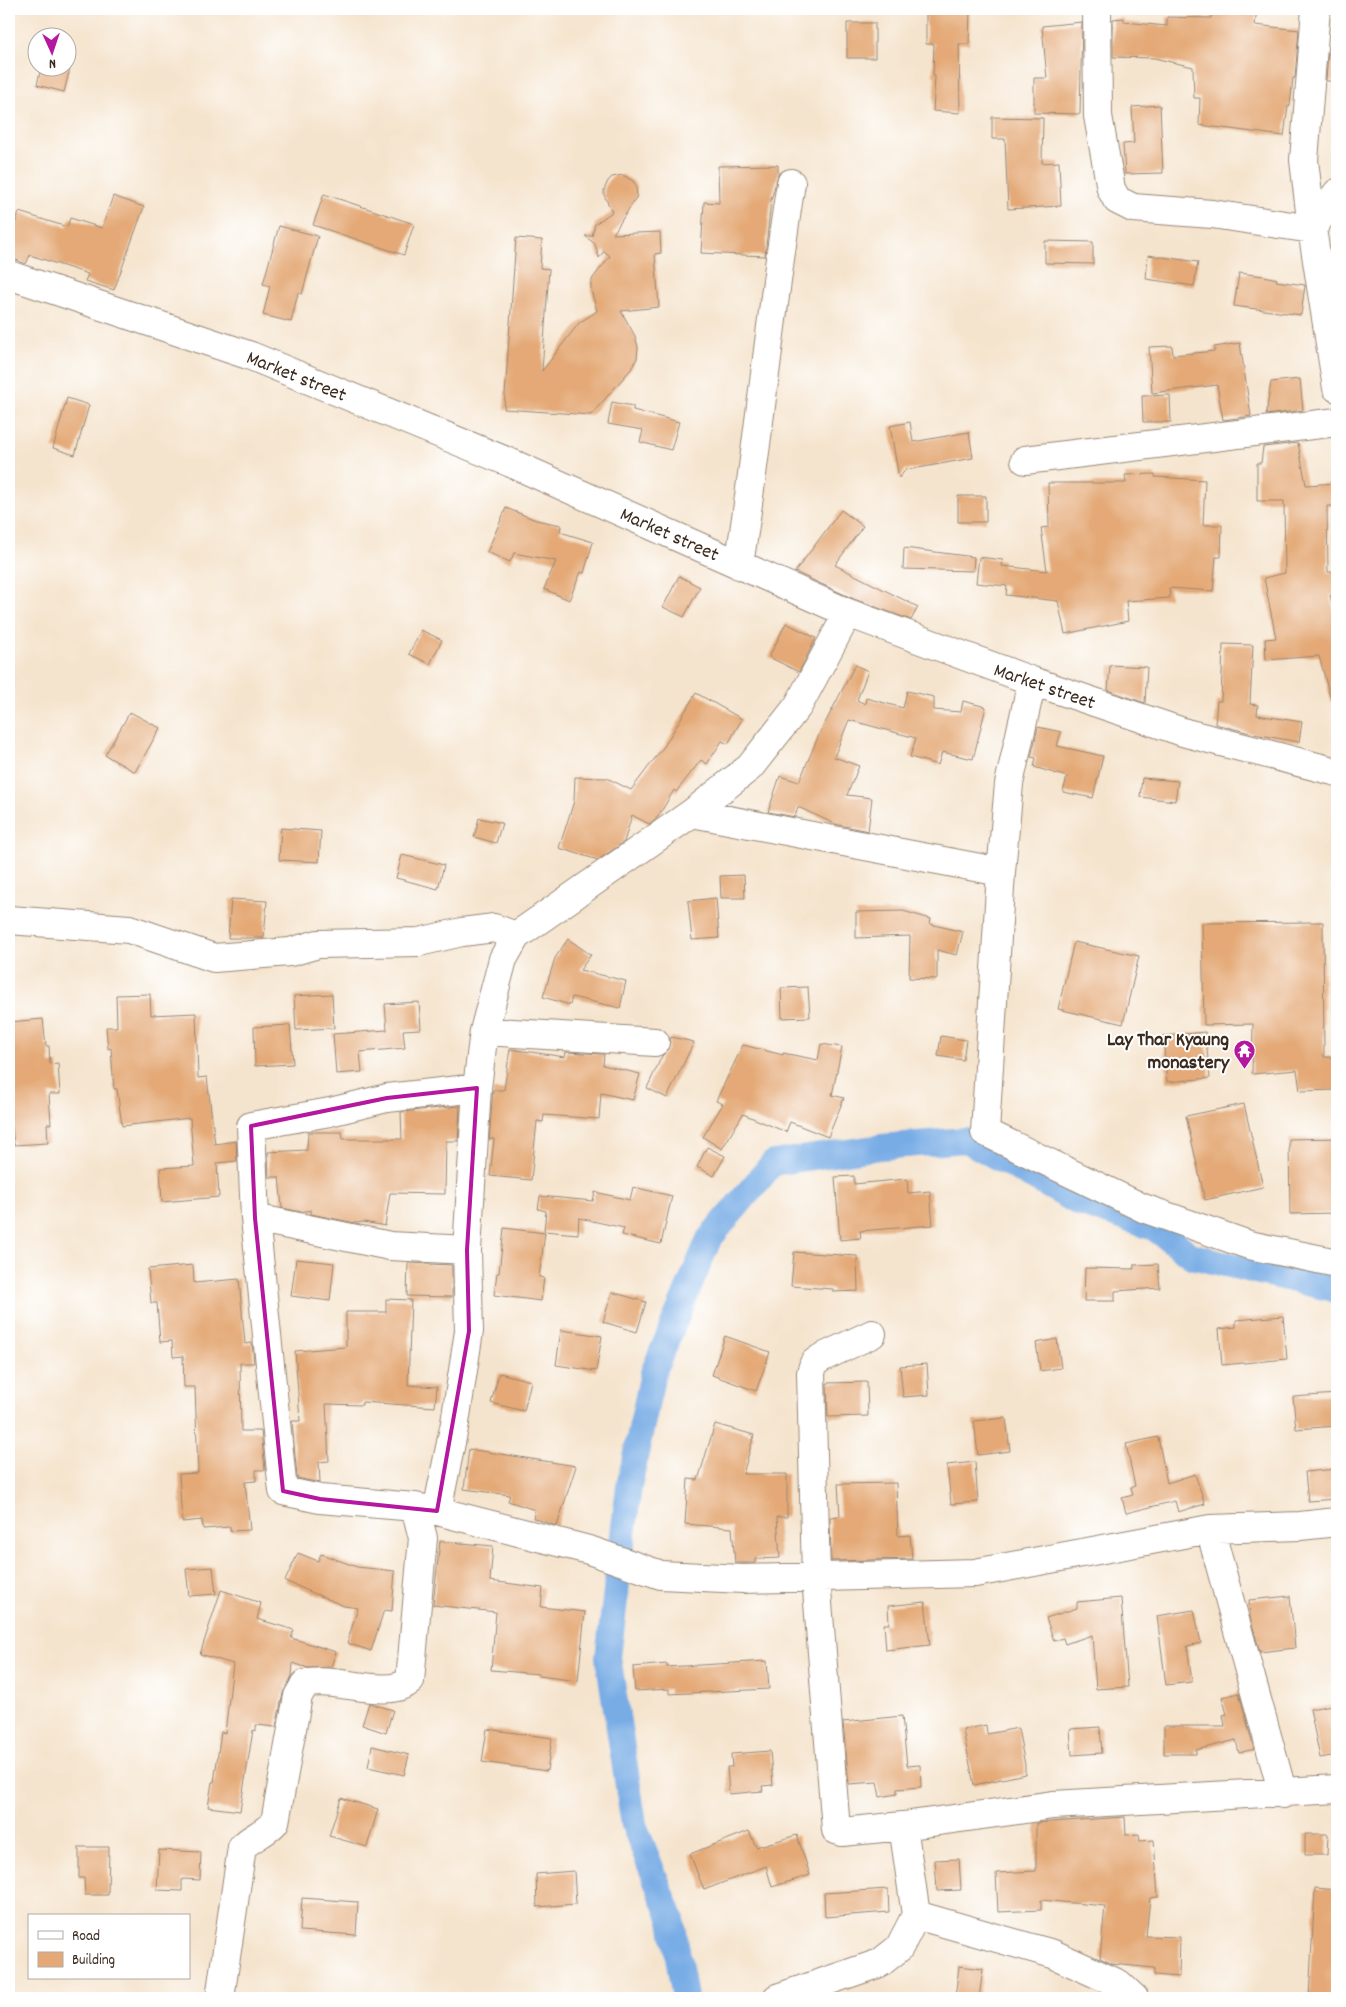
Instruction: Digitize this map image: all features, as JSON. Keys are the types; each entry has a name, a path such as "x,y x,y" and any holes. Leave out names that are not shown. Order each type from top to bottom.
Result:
{"street":[{"path":"1097,9 1098,116 1111,189 1117,200 1133,208 1212,214 1312,229"},
{"path":"1316,9 1304,160 1312,229 1337,388"},
{"path":"740,565 751,489 775,283 791,183"},
{"path":"1312,229 1337,193"},
{"name":"Market street","path":"9,275 251,356 511,463 848,613 1032,681 1186,733 1337,772"},
{"path":"1025,460 1337,422"},
{"path":"220,1998 242,1847 250,1839 268,1830 275,1822 298,1696 305,1684 317,1681 390,1689 403,1686 410,1681 426,1509 455,1423 468,1331 468,1250 477,1088 484,1031 503,959 516,936 692,813 750,767 798,706 848,613"},
{"path":"1032,681 1009,784 1001,872 985,1132 1143,1208 1249,1245 1337,1263"},
{"path":"692,813 1001,872"},
{"path":"9,920 128,929 214,958 290,952 318,944 419,942 462,932 494,928 516,936"},
{"path":"484,1031 655,1042"},
{"path":"477,1088 387,1098 330,1112 250,1126 255,1218 283,1491 320,1499 426,1509 589,1550 661,1576 744,1579 975,1573 1210,1529 1300,1526 1337,1522"},
{"path":"255,1218 390,1246 468,1250"},
{"path":"872,1334 814,1363 811,1373 816,1577 836,1830 842,1832 903,1826 1053,1805 1282,1794 1337,1789"},
{"path":"1210,1529 1282,1794"},
{"path":"777,1998 880,1963 899,1948 916,1915 903,1826"},
{"path":"916,1915 1053,1954 1120,1984 1134,1998"}],"highlighted area":[{"path":"477,1088 467,1250 469,1331 437,1511 320,1499 283,1491 255,1218 251,1126 387,1098"}],"building":[{"path":"926,9 970,9 969,44 959,44 960,113 933,111 934,44 926,44"},
{"path":"1212,9 1257,9 1255,25 1299,30 1295,78 1293,78 1284,136 1199,125 1200,98 1194,98 1193,67 1154,58 1113,57 1113,19 1124,18 1124,22 1167,26 1167,17 1211,18"},
{"path":"1082,22 1080,114 1034,113 1034,78 1047,78 1042,26"},
{"path":"847,23 875,23 875,58 847,58"},
{"path":"1328,53 1337,54 1337,81 1326,81"},
{"path":"39,78 68,78 64,92 37,85"},
{"path":"1160,105 1163,173 1125,174 1123,144 1134,143 1132,107"},
{"path":"992,117 1043,118 1042,163 1059,162 1061,206 1008,209 1005,139 992,139"},
{"path":"778,165 778,175 771,200 765,256 701,253 704,202 719,203 718,166"},
{"path":"623,175 633,181 636,186 637,196 613,234 660,232 661,253 655,254 659,307 621,311 635,336 638,347 637,358 632,368 591,415 504,409 516,238 542,240 540,268 549,269 542,371 579,323 597,311 591,283 610,256 604,251 599,258 595,244 585,236 592,236 595,224 612,212 604,195 604,190 612,177"},
{"path":"324,194 414,224 404,255 313,225"},
{"path":"113,196 144,207 114,290 85,281 88,274 30,255 26,264 9,257 9,231 12,232 19,212 67,227 70,218 102,228"},
{"path":"279,226 318,236 302,294 298,293 291,322 263,315 270,286 263,284"},
{"path":"1045,241 1093,242 1093,264 1045,263"},
{"path":"1148,255 1198,262 1194,286 1146,279"},
{"path":"1239,273 1264,276 1277,279 1276,281 1305,285 1301,315 1234,306"},
{"path":"1240,343 1251,416 1223,420 1217,385 1152,393 1149,347 1172,346 1173,355 1215,351 1214,347"},
{"path":"1300,379 1303,410 1266,415 1271,382"},
{"path":"1170,395 1171,422 1143,422 1142,396"},
{"path":"67,398 89,405 75,455 53,448"},
{"path":"612,402 633,406 633,410 679,422 671,450 640,442 643,430 608,424"},
{"path":"910,422 913,442 969,432 973,458 907,470 907,468 899,478 890,426"},
{"path":"1298,443 1306,485 1337,483 1337,506 1327,506 1328,572 1335,572 1337,595 1330,595 1337,624 1337,700 1331,700 1319,656 1266,660 1265,639 1276,638 1264,578 1285,573 1284,501 1257,501 1257,463 1261,463 1263,447"},
{"path":"1155,474 1155,477 1205,480 1203,525 1222,525 1221,557 1216,557 1213,591 1169,588 1170,598 1126,601 1128,621 1065,634 1058,601 1006,595 1007,586 976,583 979,557 1003,560 1002,566 1047,571 1041,528 1049,527 1048,483 1126,483 1125,475"},
{"path":"958,496 986,496 986,522 958,522"},
{"path":"506,508 536,520 561,525 560,532 593,542 584,573 581,572 569,600 544,589 556,561 514,553 510,562 487,552"},
{"path":"841,510 863,526 835,565 918,607 911,620 854,599 795,572"},
{"path":"904,548 974,557 973,571 903,569"},
{"path":"679,576 700,587 684,617 663,607"},
{"path":"786,623 816,638 799,672 769,657"},
{"path":"421,630 442,640 430,664 409,654"},
{"path":"1223,644 1253,645 1250,704 1258,705 1257,715 1302,722 1299,742 1254,734 1215,724 1217,701 1221,701"},
{"path":"855,665 868,671 857,700 865,704 866,698 903,708 907,691 934,697 934,710 961,712 963,701 986,707 973,759 942,752 938,765 910,757 916,738 849,720 834,757 859,766 847,795 872,798 868,831 835,824 798,807 795,817 768,812 780,776 799,782 818,737"},
{"path":"1110,665 1147,667 1145,703 1108,690"},
{"path":"696,693 742,719 728,744 722,741 707,764 701,760 676,792 674,790 658,817 649,824 632,815 624,842 598,860 559,848 574,801 575,777 607,778 631,790 665,745"},
{"path":"130,712 160,728 135,772 105,755"},
{"path":"1038,727 1061,732 1057,746 1103,756 1093,798 1063,792 1067,777 1034,767 1036,758 1031,757"},
{"path":"1142,778 1178,781 1175,801 1140,797"},
{"path":"479,818 502,823 496,843 474,837"},
{"path":"281,828 321,831 319,862 279,860"},
{"path":"402,855 444,865 438,889 396,878"},
{"path":"744,875 745,898 721,898 720,876"},
{"path":"716,898 719,938 692,940 688,901"},
{"path":"231,899 267,901 264,938 228,938"},
{"path":"903,911 931,919 930,924 963,932 957,955 937,950 937,979 909,978 910,936 856,938 856,912"},
{"path":"1323,922 1324,1057 1336,1057 1337,1090 1300,1091 1297,1070 1252,1074 1253,1024 1204,1025 1202,923"},
{"path":"568,939 591,955 580,970 626,981 620,1008 572,997 570,1005 543,997 555,958"},
{"path":"1074,942 1139,956 1123,1024 1058,1009"},
{"path":"808,987 810,1017 782,1018 781,988"},
{"path":"150,994 151,1015 196,1013 198,1078 207,1077 215,1144 236,1141 237,1161 217,1163 219,1197 162,1202 160,1168 194,1166 190,1118 122,1126 117,1089 114,1089 111,1048 108,1049 106,1027 117,1027 116,995"},
{"path":"332,994 334,1028 296,1030 294,996"},
{"path":"419,1002 421,1029 403,1030 405,1048 360,1052 362,1072 336,1074 333,1034 387,1030 385,1004"},
{"path":"43,1019 46,1046 49,1046 50,1064 58,1063 60,1094 49,1094 51,1124 47,1124 48,1143 14,1145 9,1099 9,1022"},
{"path":"290,1025 293,1064 255,1066 254,1027"},
{"path":"1205,1032 1210,1078 1167,1082 1163,1036"},
{"path":"941,1036 966,1040 963,1060 938,1056"},
{"path":"671,1037 694,1042 667,1098 647,1088 662,1056 668,1050"},
{"path":"821,1044 842,1047 832,1095 844,1098 828,1137 790,1122 786,1132 743,1114 722,1149 703,1137 723,1104 716,1101 743,1045 783,1055 783,1053 818,1060"},
{"path":"510,1049 565,1057 566,1052 604,1054 603,1065 640,1074 633,1100 601,1093 599,1119 544,1115 543,1122 537,1121 531,1180 490,1176 494,1139 489,1139 493,1090 504,1090"},
{"path":"1244,1104 1263,1187 1205,1200 1186,1116"},
{"path":"460,1106 458,1141 446,1141 445,1194 390,1193 385,1226 364,1222 355,1223 311,1214 311,1210 301,1212 282,1208 279,1177 269,1177 268,1152 307,1150 308,1132 342,1132 343,1139 402,1139 401,1112"},
{"path":"1337,1138 1337,1213 1290,1214 1289,1139"},
{"path":"707,1147 725,1156 714,1176 697,1167"},
{"path":"854,1176 854,1184 907,1179 908,1193 930,1191 933,1225 860,1231 861,1238 840,1240 835,1177"},
{"path":"633,1187 672,1196 661,1244 622,1235 624,1228 579,1218 578,1234 544,1231 546,1211 538,1209 540,1196 593,1201 595,1192 630,1200"},
{"path":"504,1228 545,1233 539,1277 544,1278 541,1301 494,1295 497,1273 499,1273"},
{"path":"794,1252 857,1256 858,1291 833,1292 833,1289 791,1286"},
{"path":"296,1259 334,1263 330,1301 291,1296"},
{"path":"408,1263 452,1265 452,1297 407,1296"},
{"path":"1158,1264 1160,1288 1115,1291 1115,1301 1084,1301 1085,1268 1134,1269 1134,1265"},
{"path":"193,1265 194,1283 239,1279 245,1344 252,1343 254,1363 240,1363 241,1431 261,1431 265,1470 256,1470 256,1481 245,1482 250,1530 230,1531 230,1527 203,1529 202,1520 182,1522 179,1474 198,1473 195,1387 184,1387 183,1356 173,1357 172,1341 160,1342 157,1303 151,1303 148,1269"},
{"path":"612,1292 646,1302 637,1332 603,1322"},
{"path":"386,1299 411,1300 408,1385 437,1387 435,1407 362,1402 362,1405 326,1404 329,1461 319,1462 320,1483 297,1478 292,1421 300,1421 295,1351 346,1347 346,1312 386,1312"},
{"path":"1283,1316 1287,1359 1222,1365 1219,1329 1236,1327 1236,1320"},
{"path":"561,1330 602,1336 596,1371 556,1365"},
{"path":"725,1336 770,1352 756,1391 712,1375"},
{"path":"1057,1339 1061,1368 1040,1371 1036,1343"},
{"path":"927,1364 929,1395 903,1397 900,1366"},
{"path":"499,1373 531,1381 524,1411 491,1403"},
{"path":"867,1382 868,1416 828,1417 827,1383"},
{"path":"1337,1394 1337,1426 1296,1429 1293,1397"},
{"path":"1006,1418 1010,1451 978,1455 974,1421"},
{"path":"715,1424 754,1435 743,1474 787,1474 787,1517 777,1517 780,1558 755,1559 755,1563 735,1563 732,1528 685,1524 688,1479 698,1480"},
{"path":"1158,1437 1167,1483 1195,1474 1205,1504 1178,1512 1175,1501 1126,1513 1122,1498 1133,1495 1131,1487 1135,1486 1126,1444"},
{"path":"469,1449 576,1466 557,1526 533,1518 535,1510 508,1501 510,1495 464,1489"},
{"path":"975,1462 978,1502 951,1504 947,1465"},
{"path":"1336,1469 1337,1499 1308,1501 1305,1472"},
{"path":"896,1483 898,1536 910,1535 912,1559 831,1561 830,1517 840,1516 838,1484"},
{"path":"440,1541 493,1546 490,1581 543,1588 541,1607 585,1612 578,1681 539,1676 539,1674 491,1670 496,1612 433,1605"},
{"path":"298,1553 318,1561 321,1554 357,1567 395,1571 392,1611 384,1610 371,1651 347,1643 358,1608 344,1606 285,1581"},
{"path":"213,1567 216,1594 189,1596 186,1569"},
{"path":"221,1590 261,1603 257,1619 294,1630 291,1638 336,1652 331,1667 308,1668 293,1663 292,1676 283,1693 276,1727 256,1725 256,1731 253,1730 240,1811 208,1807 212,1782 214,1782 221,1732 225,1733 233,1664 200,1654"},
{"path":"1290,1596 1295,1648 1260,1652 1250,1617 1249,1600"},
{"path":"1121,1598 1128,1687 1096,1689 1092,1635 1065,1644 1063,1638 1054,1641 1046,1618 1077,1608 1077,1602"},
{"path":"925,1602 930,1645 886,1650 884,1624 889,1624 888,1606"},
{"path":"1194,1610 1201,1643 1187,1646 1192,1682 1166,1685 1157,1616"},
{"path":"767,1661 769,1689 669,1694 669,1689 635,1691 633,1667 667,1664 667,1667"},
{"path":"1239,1693 1254,1749 1239,1753 1236,1740 1196,1750 1196,1754 1164,1754 1164,1726 1225,1726 1223,1715 1227,1714 1222,1697"},
{"path":"369,1703 393,1710 386,1733 362,1725"},
{"path":"1337,1704 1337,1755 1320,1758 1310,1709"},
{"path":"902,1716 907,1766 920,1765 921,1787 897,1789 897,1794 880,1797 877,1782 849,1784 843,1722"},
{"path":"986,1725 987,1734 1018,1728 1025,1774 974,1785 963,1730"},
{"path":"1100,1727 1102,1753 1072,1755 1070,1729"},
{"path":"487,1729 552,1738 547,1771 482,1762"},
{"path":"372,1746 409,1755 404,1775 368,1767"},
{"path":"770,1751 773,1785 762,1786 763,1791 729,1794 727,1767 732,1767 731,1754"},
{"path":"341,1798 378,1809 367,1847 329,1836"},
{"path":"1125,1817 1126,1835 1139,1834 1140,1841 1154,1840 1158,1897 1150,1898 1146,1936 1180,1937 1179,1977 1154,1975 1154,1968 1112,1964 1100,1958 1105,1906 1041,1900 1041,1910 998,1912 996,1873 1036,1871 1036,1823"},
{"path":"749,1831 756,1847 797,1835 810,1875 772,1887 766,1866 704,1890 690,1854"},
{"path":"1305,1834 1328,1834 1327,1855 1305,1855"},
{"path":"79,1847 109,1847 108,1895 85,1895 84,1878 79,1878"},
{"path":"159,1850 201,1852 200,1880 182,1879 182,1891 157,1890"},
{"path":"959,1859 961,1890 937,1891 935,1860"},
{"path":"574,1871 576,1904 537,1907 536,1874"},
{"path":"1315,1888 1337,1890 1337,1998 1309,1997"},
{"path":"888,1889 889,1912 825,1917 824,1893"},
{"path":"302,1898 358,1902 356,1935 300,1931"},
{"path":"959,1966 983,1969 979,1998 955,1998"}],"waterway":[{"path":"685,1998 672,1920 634,1825 608,1657 629,1486 653,1373 709,1239 773,1163 881,1147 966,1140 1079,1203 1154,1228 1192,1256 1337,1290"}],"place":[{"name":"Lay Thar Kyaung monastery","path":"1245,1069"}]}
